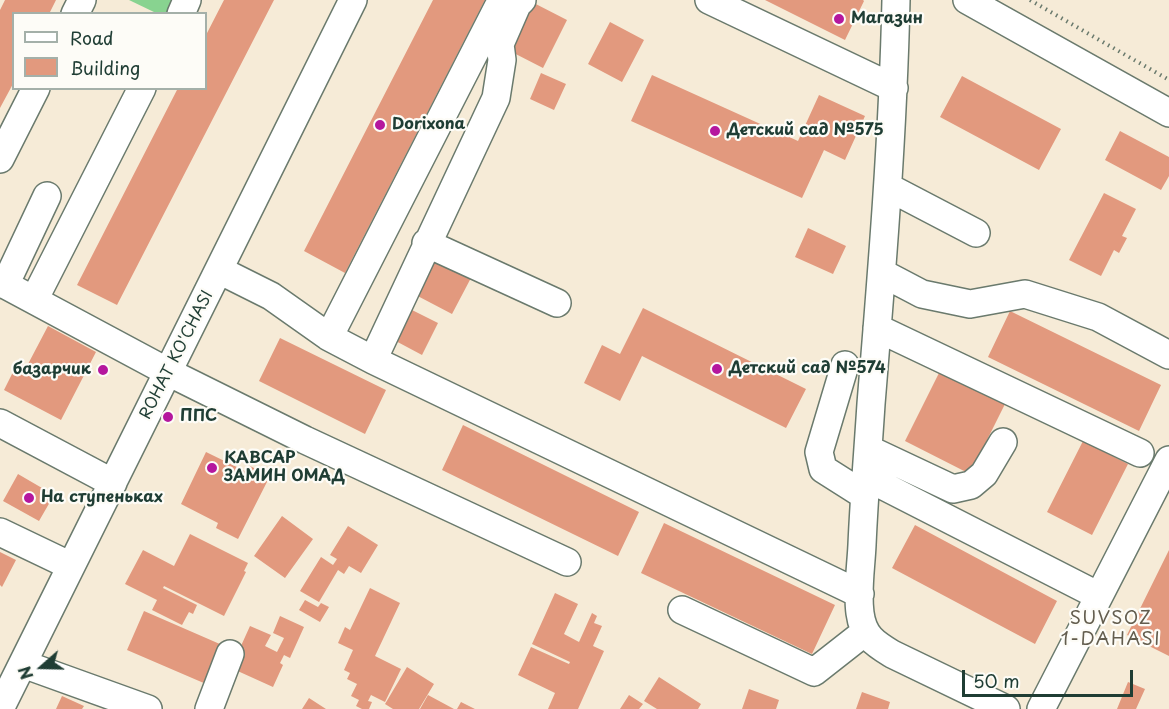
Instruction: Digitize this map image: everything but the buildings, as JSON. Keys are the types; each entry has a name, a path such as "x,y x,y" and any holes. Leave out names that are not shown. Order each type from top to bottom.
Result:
{"street":[{"name":"ROHAT KO'CHASI","path":"0,709 353,0"},
{"path":"329,337 502,0"},
{"path":"373,360 496,98 501,44 517,5 522,0"},
{"path":"710,0 894,88"},
{"path":"896,0 894,88 865,486 860,614 865,632 878,645 1006,709"},
{"path":"967,0 1169,113"},
{"path":"0,159 35,90"},
{"path":"34,300 141,90"},
{"path":"888,187 976,233"},
{"path":"47,196 3,284 168,372 305,440 567,562"},
{"path":"426,243 557,303"},
{"path":"219,270 271,296 329,337 373,360 860,594"},
{"path":"882,273 922,294 970,304 1025,294 1098,317 1169,355"},
{"path":"878,328 1140,453"},
{"path":"845,365 819,452 823,469 865,486 1100,596"},
{"path":"0,423 113,483"},
{"path":"868,449 953,489 971,485 984,474 1003,442"},
{"path":"1041,709 1169,460"},
{"path":"0,532 72,566"},
{"path":"682,610 814,672 865,632"},
{"path":"209,709 230,654"},
{"path":"23,664 148,709"}],"path":[{"path":"1030,0 1169,80"}],"green space":[{"path":"129,0 174,0 169,12 154,12"}],"place":[{"name":"Магазин","path":"839,19"},
{"name":"Dorixona","path":"380,125"},
{"name":"Детский сад №575","path":"715,131"},
{"name":"Детский сад №574","path":"717,369"},
{"name":"базарчик","path":"103,370"},
{"name":"ППС","path":"168,417"},
{"name":"КАВСАР ЗАМИН ОМАД","path":"212,468"},
{"name":"На ступеньках","path":"29,498"}],"district":[{"name":"SUVSOZ 1-DAHASI","path":"1111,629"}]}
